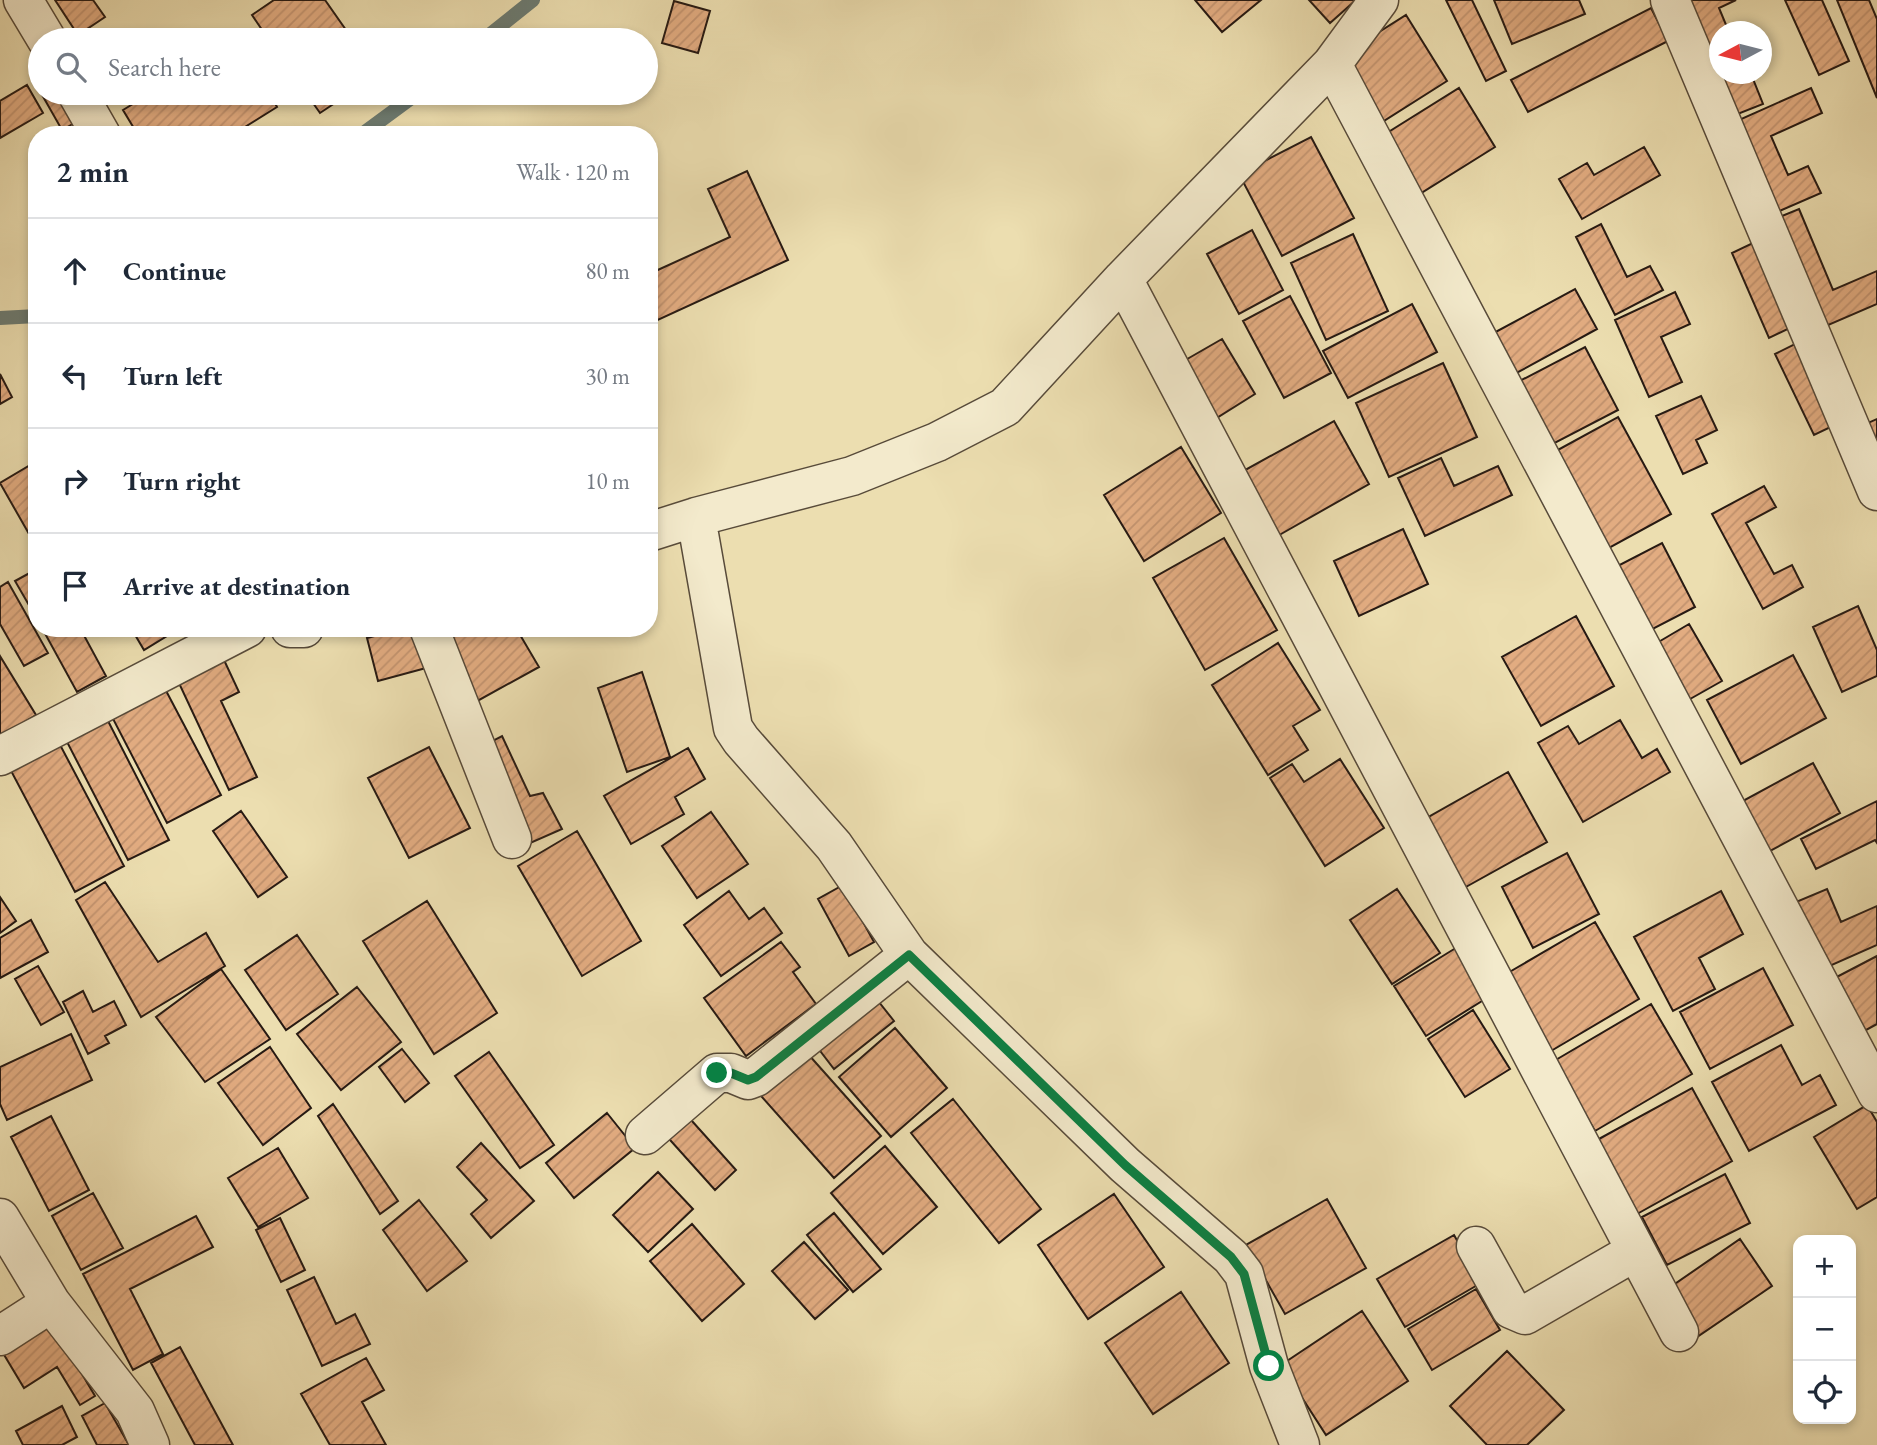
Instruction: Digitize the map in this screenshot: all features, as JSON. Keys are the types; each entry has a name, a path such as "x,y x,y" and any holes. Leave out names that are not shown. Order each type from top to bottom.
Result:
{"street":[{"path":"23,0 40,28"},
{"path":"658,529 852,476 937,442 1005,407 1123,279 1332,64 1379,0"},
{"path":"1670,0 1877,491"},
{"path":"1332,64 1877,1093"},
{"path":"84,105 97,126"},
{"path":"1123,279 1679,1332"},
{"path":"696,517 733,729 834,846 909,955 1125,1165 1231,1257 1244,1274 1269,1366 1300,1445"},
{"path":"0,756 230,637"},
{"path":"433,637 512,839"},
{"path":"645,1135 717,1073 731,1073 748,1080 756,1077 909,955"},
{"path":"0,1218 51,1303 135,1411 150,1445"},
{"path":"1476,1246 1511,1309 1525,1315 1636,1251"},
{"path":"0,1336 51,1303"}],"building":[{"path":"55,0 93,0 105,17 88,28 73,28"},
{"path":"274,0 325,0 345,28 261,28 252,15"},
{"path":"1195,0 1261,0 1222,32"},
{"path":"1309,0 1356,0 1330,23"},
{"path":"1446,0 1472,0 1506,71 1486,81"},
{"path":"1494,0 1579,0 1585,14 1512,44"},
{"path":"1679,0 1736,0 1719,8 1724,21 1709,21 1709,55 1702,58"},
{"path":"1785,0 1822,0 1849,61 1819,75"},
{"path":"1837,0 1869,0 1877,19 1877,98"},
{"path":"674,1 710,11 698,53 662,43"},
{"path":"1651,8 1668,41 1528,112 1511,80"},
{"path":"1406,15 1447,81 1379,124 1338,58"},
{"path":"1709,64 1709,79 1704,66"},
{"path":"1711,84 1755,84 1763,104 1725,119"},
{"path":"27,85 28,105 38,105 43,113 0,138 0,101"},
{"path":"1459,88 1495,147 1418,195 1382,136"},
{"path":"1811,88 1822,113 1771,136 1788,175 1808,166 1821,193 1770,215 1730,124"},
{"path":"48,105 78,105 85,117 69,126 60,126"},
{"path":"131,105 277,107 246,126 133,126 123,110"},
{"path":"314,105 332,105 320,113"},
{"path":"1311,137 1354,218 1282,256 1239,174"},
{"path":"1644,147 1660,175 1582,219 1559,179 1587,163 1594,175"},
{"path":"747,171 788,260 658,320 658,270 730,237 708,189"},
{"path":"1799,209 1833,290 1877,271 1877,304 1819,329 1772,220"},
{"path":"1601,224 1627,277 1650,266 1663,290 1615,315 1576,237"},
{"path":"1252,230 1283,290 1239,314 1207,254"},
{"path":"1353,234 1388,311 1326,340 1291,263"},
{"path":"1757,241 1794,326 1769,338 1732,253"},
{"path":"1575,289 1597,329 1511,376 1490,335"},
{"path":"1675,292 1690,324 1661,337 1682,382 1649,397 1615,320"},
{"path":"1290,296 1331,373 1284,398 1243,321"},
{"path":"1412,304 1437,352 1348,398 1323,351"},
{"path":"1222,339 1255,394 1215,419 1182,362"},
{"path":"1799,342 1839,423 1814,435 1775,354"},
{"path":"1585,347 1618,410 1545,448 1512,385"},
{"path":"1443,363 1477,437 1389,477 1356,403"},
{"path":"0,374 12,397 0,404"},
{"path":"1701,396 1717,430 1696,440 1707,463 1683,474 1656,416"},
{"path":"1618,417 1671,514 1598,554 1545,457"},
{"path":"1877,419 1877,459 1861,426"},
{"path":"1334,421 1369,484 1274,538 1238,474"},
{"path":"1181,447 1221,513 1144,561 1104,495"},
{"path":"1441,458 1454,486 1498,466 1512,495 1425,536 1398,478"},
{"path":"28,466 28,532 0,483"},
{"path":"1764,486 1776,507 1746,523 1774,574 1792,565 1803,587 1763,609 1712,514"},
{"path":"1403,529 1428,584 1359,616 1334,561"},
{"path":"1224,538 1277,630 1205,670 1153,578"},
{"path":"1662,543 1695,607 1641,635 1608,571"},
{"path":"28,574 28,603 15,581"},
{"path":"8,582 28,618 28,637 39,637 48,653 24,666 0,624 0,587"},
{"path":"1858,606 1877,650 1877,676 1842,692 1813,627"},
{"path":"1576,616 1614,686 1541,726 1502,657"},
{"path":"1689,624 1722,681 1683,703 1650,647"},
{"path":"47,637 85,637 106,676 77,692"},
{"path":"136,637 165,637 144,650"},
{"path":"418,637 426,668 378,681 367,638"},
{"path":"521,637 539,667 470,705 438,638"},
{"path":"1278,643 1320,710 1293,726 1308,750 1268,775 1212,685"},
{"path":"1793,655 1826,718 1741,764 1707,700"},
{"path":"0,656 36,715 2,736 0,733"},
{"path":"224,660 239,692 221,701 257,777 229,790 178,681"},
{"path":"642,672 670,757 627,772 598,688"},
{"path":"163,685 221,795 167,823 110,713"},
{"path":"106,717 169,840 128,860 65,738"},
{"path":"1620,720 1642,758 1657,749 1670,772 1583,822 1538,743 1568,726 1579,744"},
{"path":"502,736 530,796 543,793 562,829 528,844 483,746"},
{"path":"58,741 124,866 75,892 9,767"},
{"path":"429,747 470,828 409,858 368,778"},
{"path":"688,748 705,779 675,797 684,814 631,844 604,796"},
{"path":"1340,759 1384,828 1325,866 1270,778 1292,764 1304,782"},
{"path":"1813,763 1840,813 1757,858 1730,808"},
{"path":"1508,772 1547,842 1464,888 1425,819"},
{"path":"1877,801 1877,843 1875,840 1816,869 1801,839"},
{"path":"241,811 287,877 258,897 213,831"},
{"path":"711,812 748,864 697,898 662,846"},
{"path":"577,831 641,941 582,976 518,866"},
{"path":"1567,853 1599,914 1533,948 1502,887"},
{"path":"105,882 158,962 206,933 225,966 141,1017 76,900"},
{"path":"843,885 874,942 849,956 818,899"},
{"path":"1397,889 1440,953 1392,984 1350,920"},
{"path":"1827,889 1841,922 1877,906 1877,945 1825,968 1796,902"},
{"path":"729,891 749,919 764,908 782,933 721,976 684,925"},
{"path":"1721,891 1743,934 1699,958 1715,989 1673,1011 1634,937"},
{"path":"0,897 16,921 0,933"},
{"path":"427,901 497,1013 434,1054 363,941"},
{"path":"31,920 48,952 0,978 0,938"},
{"path":"1595,922 1639,999 1551,1051 1506,974"},
{"path":"297,935 338,994 286,1030 245,970"},
{"path":"781,942 800,967 793,972 816,1004 746,1056 704,998"},
{"path":"1459,946 1490,996 1426,1036 1394,986"},
{"path":"1877,956 1877,1024 1857,1035 1829,981"},
{"path":"38,966 64,1012 41,1025 15,979"},
{"path":"1763,968 1793,1025 1710,1069 1680,1012"},
{"path":"221,969 270,1039 205,1082 156,1017"},
{"path":"357,987 401,1042 341,1090 297,1034"},
{"path":"83,991 93,1012 114,1001 126,1025 105,1036 109,1043 88,1054 63,1002"},
{"path":"871,992 894,1021 834,1069 811,1039"},
{"path":"1651,1004 1692,1074 1595,1131 1554,1061"},
{"path":"1473,1010 1510,1069 1465,1097 1428,1039"},
{"path":"895,1028 947,1088 891,1137 839,1077"},
{"path":"71,1034 92,1080 7,1120 0,1104 0,1067"},
{"path":"800,1045 881,1136 834,1178 754,1088"},
{"path":"1781,1045 1802,1085 1820,1075 1836,1105 1749,1151 1712,1082"},
{"path":"270,1047 311,1108 263,1145 218,1083"},
{"path":"402,1049 429,1083 405,1102 379,1067"},
{"path":"489,1052 554,1145 520,1168 455,1076"},
{"path":"1692,1088 1732,1161 1637,1214 1597,1140"},
{"path":"953,1099 1041,1209 999,1243 911,1133"},
{"path":"333,1104 398,1201 380,1214 318,1116"},
{"path":"1867,1105 1877,1122 1877,1197 1857,1209 1814,1137"},
{"path":"683,1111 736,1170 715,1190 662,1131"},
{"path":"607,1113 635,1148 574,1198 546,1163"},
{"path":"51,1116 89,1190 49,1211 11,1137"},
{"path":"481,1143 534,1201 491,1238 471,1214 487,1200 457,1167"},
{"path":"885,1146 937,1207 883,1254 831,1193"},
{"path":"278,1148 308,1198 258,1227 228,1178"},
{"path":"658,1172 693,1209 648,1252 613,1215"},
{"path":"1725,1174 1750,1223 1667,1265 1642,1217"},
{"path":"93,1193 123,1248 81,1270 52,1216"},
{"path":"1114,1194 1164,1267 1088,1319 1038,1245"},
{"path":"1327,1199 1366,1268 1285,1314 1246,1245"},
{"path":"419,1200 467,1261 427,1291 383,1230"},
{"path":"834,1213 881,1269 853,1292 807,1235"},
{"path":"196,1216 213,1247 130,1289 163,1354 133,1370 83,1274"},
{"path":"280,1218 305,1270 281,1282 256,1230"},
{"path":"692,1224 744,1284 702,1321 650,1261"},
{"path":"1454,1235 1481,1283 1405,1327 1377,1279"},
{"path":"1740,1239 1772,1286 1697,1337 1666,1290"},
{"path":"804,1242 848,1290 815,1319 772,1271"},
{"path":"314,1277 336,1324 355,1314 370,1344 322,1366 287,1290"},
{"path":"1476,1289 1500,1330 1432,1370 1408,1329"},
{"path":"1181,1292 1229,1363 1153,1414 1105,1343"},
{"path":"1362,1311 1408,1381 1326,1435 1281,1365"},
{"path":"49,1318 95,1396 80,1405 57,1367 24,1388 0,1348"},
{"path":"180,1347 233,1445 195,1445 151,1363"},
{"path":"1507,1351 1564,1410 1527,1445 1487,1445 1450,1406"},
{"path":"366,1358 384,1390 362,1402 386,1445 330,1445 301,1394"},
{"path":"105,1403 129,1445 97,1445 82,1416"},
{"path":"62,1406 77,1437 62,1445 23,1445 16,1431"}],"waterway":[{"path":"498,28 533,0"},
{"path":"373,126 402,105"},
{"path":"0,318 28,316"}],"route":[{"path":"717,1073 731,1073 748,1080 756,1077 909,955 1125,1165 1231,1257 1244,1274 1269,1366"}]}
